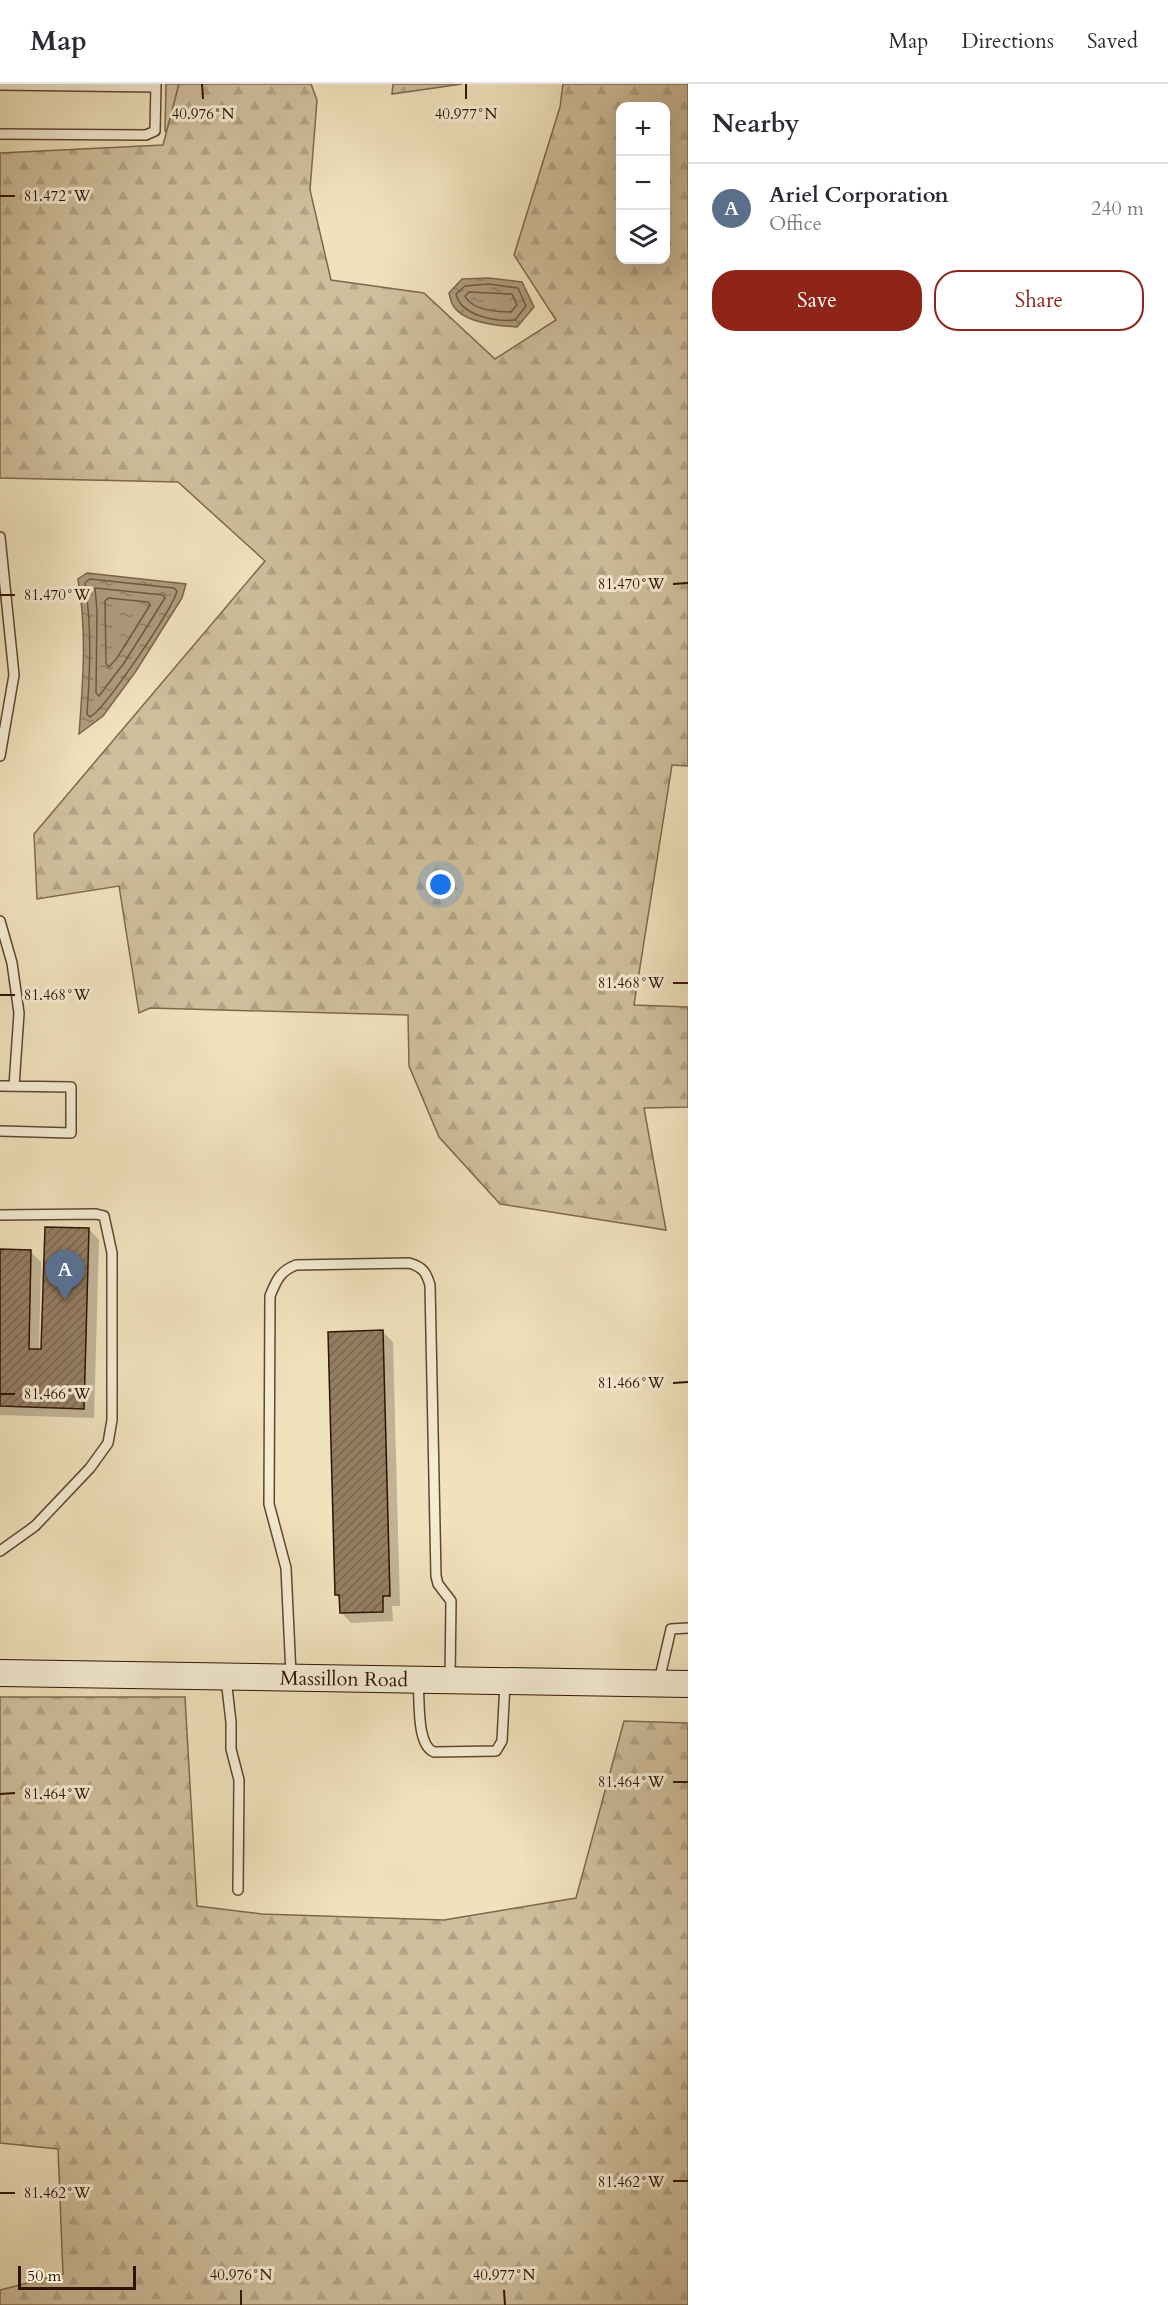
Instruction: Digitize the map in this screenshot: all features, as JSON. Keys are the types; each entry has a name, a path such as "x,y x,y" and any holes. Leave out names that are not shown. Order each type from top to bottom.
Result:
{"main road":[{"name":"Massillon Road","path":"0,1673 688,1684"}],"lane":[{"path":"0,85 156,86 155,131 146,135 0,134"},
{"path":"0,537 14,675 0,756"},
{"path":"0,921 12,963 19,1013 15,1086"},
{"path":"0,1086 71,1087 71,1133 0,1131"},
{"path":"0,1215 84,1214 104,1216 112,1254 112,1420 108,1443 90,1468 35,1526 0,1551"},
{"path":"291,1677 286,1568 269,1504 270,1296 276,1280 285,1269 296,1265 409,1263 421,1266 427,1274 430,1285 436,1576 438,1584 451,1601 450,1680"},
{"path":"659,1683 671,1629 688,1628"},
{"path":"226,1676 231,1722 231,1749 239,1780 238,1890"},
{"path":"418,1679 423,1740 427,1749 434,1752 496,1751 502,1741 506,1681"}],"green space":[{"path":"166,84 179,84 167,132 165,131"},
{"path":"179,84 311,84 317,100 310,190 331,280 424,293 495,359 556,320 514,255 560,107 563,84 688,84 688,766 672,765 634,1005 688,1007 688,1107 644,1108 666,1230 500,1204 439,1137 409,1066 408,1015 150,1008 139,1013 119,886 37,899 34,834 265,561 178,482 0,478 0,153 163,145"},
{"path":"393,84 462,84 392,94"},
{"path":"0,1697 185,1697 197,1906 262,1914 444,1920 576,1898 624,1721 688,1723 688,2305 0,2305 0,2290 63,2274 58,2149 0,2143"}],"water":[{"path":"489,278 522,282 534,307 517,327 474,320 459,312 453,305 449,293 462,279"},
{"path":"87,573 186,584 182,598 136,671 103,716 79,734 83,676 83,618 78,579"}],"building":[{"path":"45,1227 89,1228 84,1409 0,1406 0,1249 31,1250 29,1349 41,1349"},
{"path":"383,1330 390,1596 383,1596 383,1612 340,1613 339,1595 335,1595 328,1332"}],"place":[{"name":"Ariel Corporation","path":"65,1300"}]}
